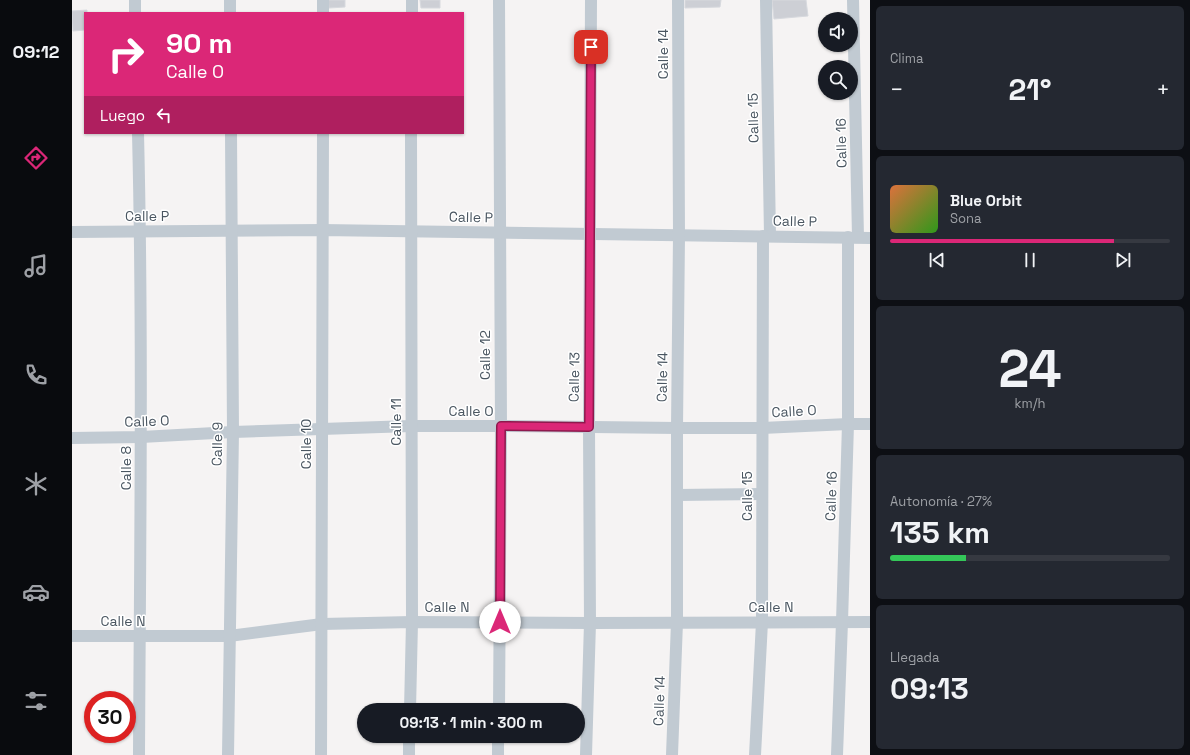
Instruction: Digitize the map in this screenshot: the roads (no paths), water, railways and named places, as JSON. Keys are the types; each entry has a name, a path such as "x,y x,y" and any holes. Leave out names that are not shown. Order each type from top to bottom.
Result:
{"street":[{"path":"135,0 135,12"},
{"path":"230,0 230,12"},
{"path":"323,0 323,12"},
{"path":"412,0 412,12"},
{"name":"Calle 12","path":"499,0 501,426 499,703"},
{"name":"Calle 13","path":"586,755 590,622 589,427 591,0"},
{"name":"Calle 14","path":"672,755 677,622 679,235 678,0"},
{"name":"Calle 15","path":"755,755 762,622 762,428 766,236 766,0"},
{"name":"Calle 16","path":"836,755 848,424 859,237 853,0"},
{"name":"Calle 8","path":"138,134 141,231 139,755"},
{"name":"Calle 9","path":"228,755 233,432 231,134"},
{"name":"Calle 10","path":"321,755 323,134"},
{"name":"Calle 11","path":"410,703 412,622 411,134"},
{"name":"Calle P","path":"72,232 322,230 859,237"},
{"name":"Calle O","path":"72,438 141,437 233,432 412,426 762,428 870,424"},
{"path":"677,495 762,494"},
{"name":"Calle N","path":"72,636 229,636 322,624 412,622 870,622"},
{"path":"409,743 409,755"},
{"path":"498,743 498,755"}]}
